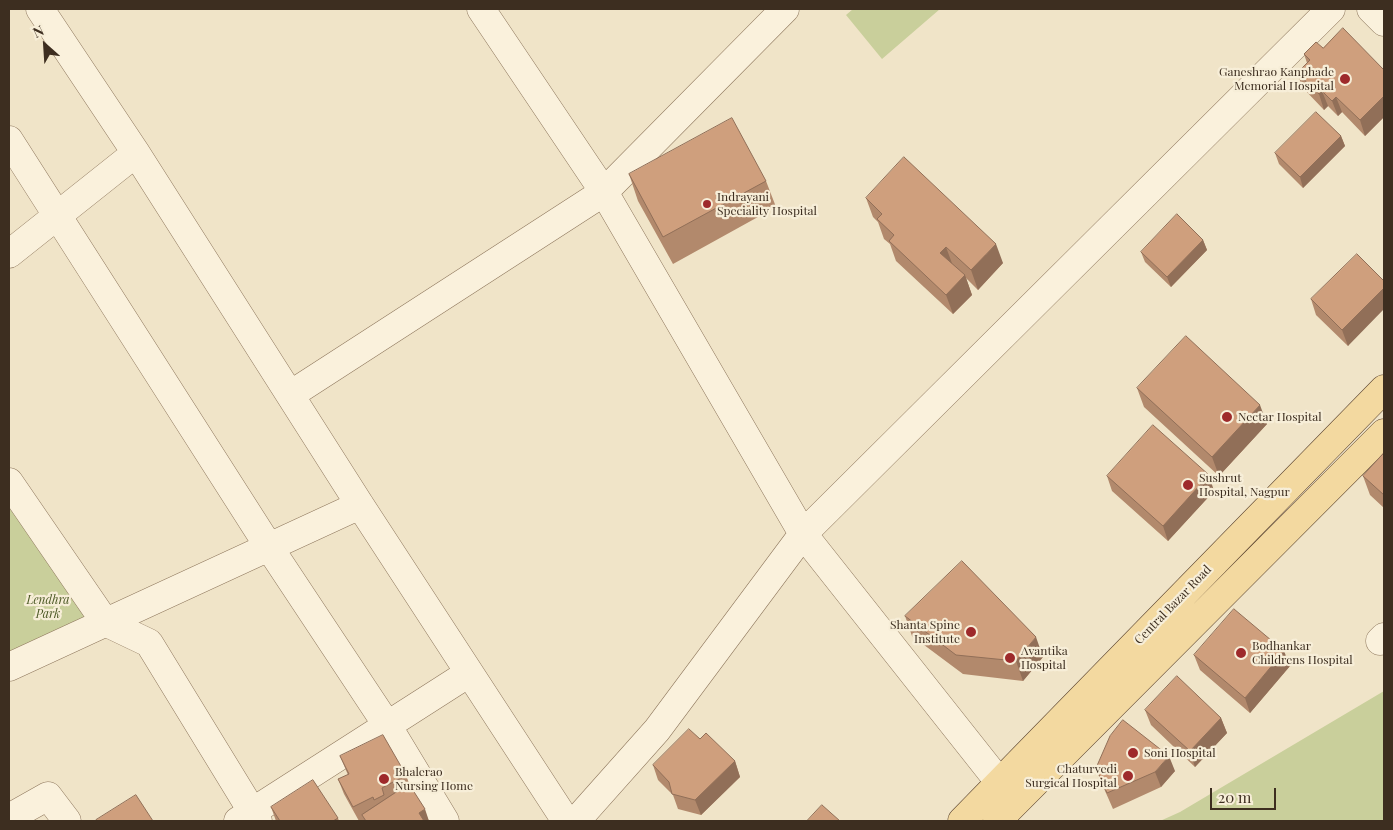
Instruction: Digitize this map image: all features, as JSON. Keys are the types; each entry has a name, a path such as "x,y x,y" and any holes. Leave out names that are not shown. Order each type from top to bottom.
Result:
{"main road":[{"name":"Central Bazar Road","path":"997,821 1009,791 1384,389"},
{"name":"Central Bazar Road","path":"962,821 1009,791 1384,432"}],"street":[{"path":"40,9 136,153 360,505 566,821"},
{"path":"481,9 604,192 803,534 1009,791"},
{"path":"290,395 604,192 785,9"},
{"path":"576,821 657,730 803,534 1331,9"},
{"path":"1371,9 1384,22"},
{"path":"9,140 269,547 387,725 445,821"},
{"path":"9,254 136,153"},
{"path":"9,482 105,622 149,643 249,818 469,672"},
{"path":"9,666 360,505"},
{"path":"9,818 48,796 67,821"}],"green space":[{"path":"853,9 940,9 882,59 846,15"},
{"name":"Lendhra Park","path":"9,482 105,622 9,667"},
{"path":"1384,691 1384,821 1160,821 1180,812"}],"building":[{"path":"1343,28 1384,70 1384,96 1360,120 1336,97 1332,101 1322,91 1319,94 1297,73 1310,60 1304,54 1316,42 1323,48"},
{"path":"1316,112 1341,136 1300,177 1275,153"},
{"path":"732,118 766,181 663,237 629,174"},
{"path":"904,157 996,244 971,270 946,247 940,253 965,275 946,295 889,241 894,235 877,219 882,214 866,198"},
{"path":"1177,214 1203,240 1167,277 1141,252"},
{"path":"1357,254 1384,281 1384,288 1342,330 1311,299"},
{"path":"1186,336 1260,405 1212,457 1137,388"},
{"path":"1153,425 1209,475 1163,526 1107,476"},
{"path":"1384,453 1384,495 1363,476"},
{"path":"962,561 1036,637 1016,661 956,655 905,616"},
{"path":"1234,609 1284,651 1245,698 1194,655"},
{"path":"1177,676 1221,718 1190,751 1145,710"},
{"path":"1123,720 1169,756 1155,772 1107,793 1096,768 1110,736"},
{"path":"689,729 700,739 706,733 735,761 695,800 672,794 669,782 653,765"},
{"path":"383,735 406,775 382,788 384,795 374,800 373,797 353,807 338,779 349,774 340,756"},
{"path":"313,780 338,818 333,821 280,821 271,807"},
{"path":"409,784 425,809 419,813 424,821 366,821 362,815"},
{"path":"136,795 153,821 96,821 96,820"},
{"path":"822,805 840,821 807,821"}],"place":[{"name":"Ganeshrao Kanphade Memorial Hospital","path":"1345,79"},
{"name":"Indrayani Speciality Hospital","path":"707,204"},
{"name":"Nectar Hospital","path":"1227,417"},
{"name":"Sushrut Hospital, Nagpur","path":"1188,485"},
{"name":"Shanta Spine Institute","path":"971,632"},
{"name":"Bodhankar Childrens Hospital","path":"1241,653"},
{"name":"Avantika Hospital","path":"1010,658"},
{"name":"Soni Hospital","path":"1133,753"},
{"name":"Chaturvedi Surgical Hospital","path":"1128,776"},
{"name":"Bhalerao Nursing Home","path":"384,779"}]}
